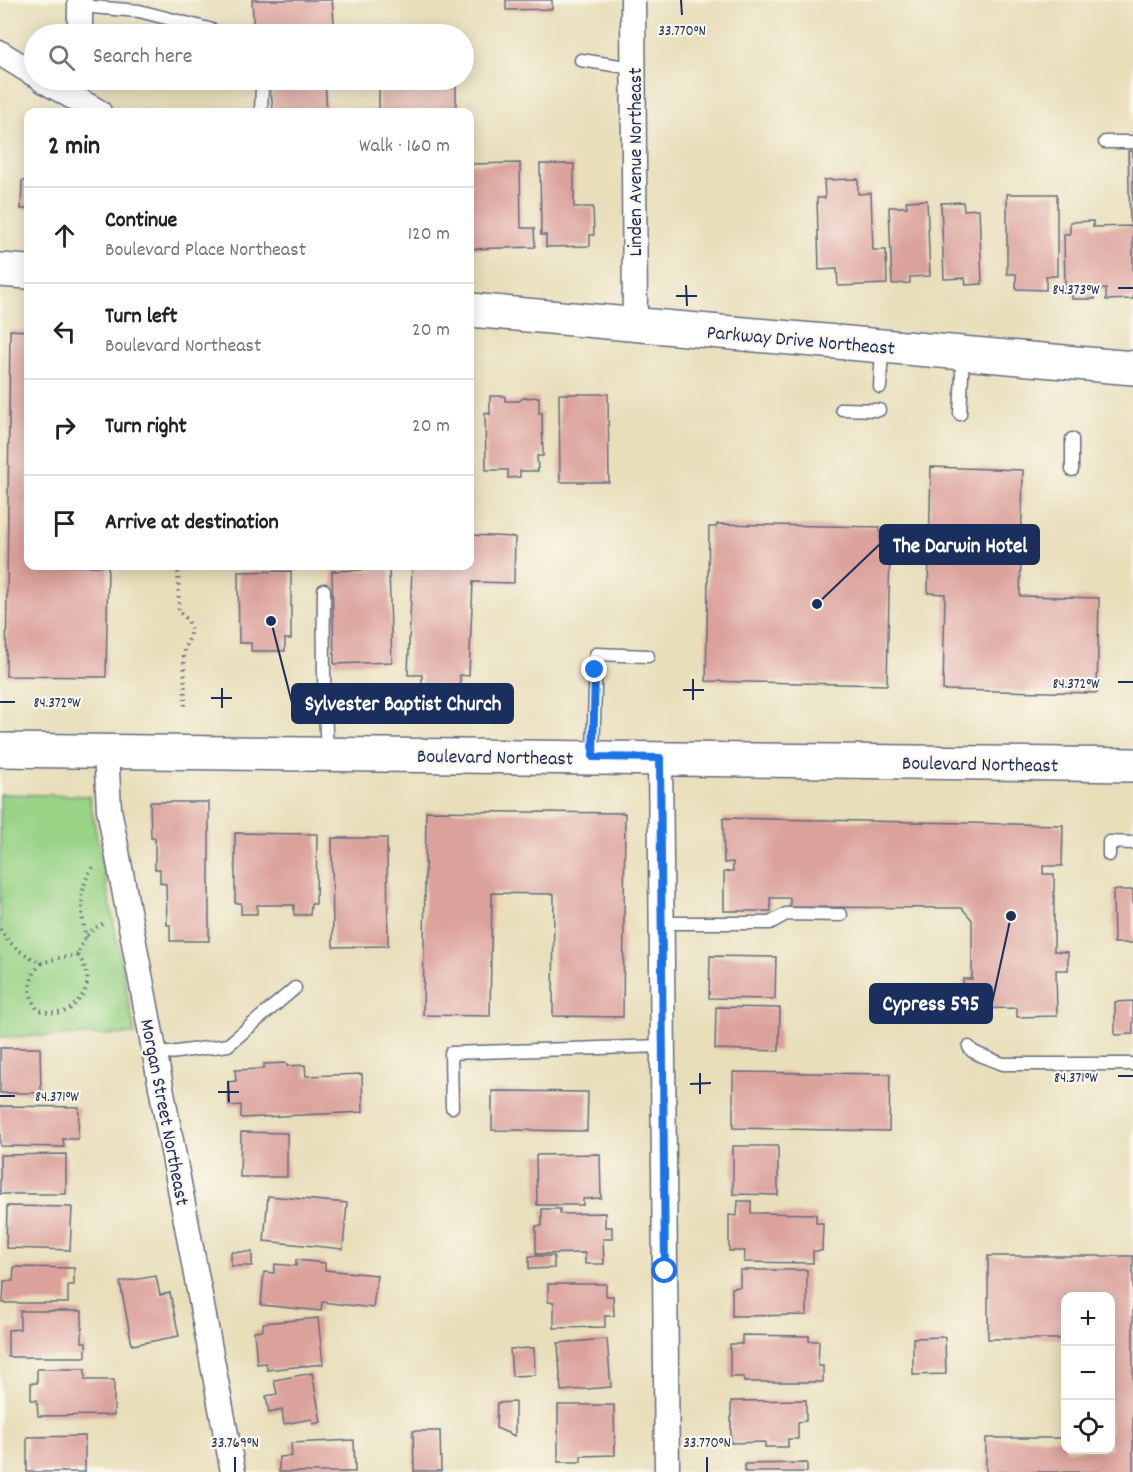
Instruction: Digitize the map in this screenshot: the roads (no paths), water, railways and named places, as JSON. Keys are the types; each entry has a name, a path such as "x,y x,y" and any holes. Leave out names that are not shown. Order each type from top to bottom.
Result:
{"main road":[{"path":"0,270 24,272"},
{"name":"Parkway Drive Northeast","path":"474,310 1133,368"},
{"name":"Boulevard Northeast","path":"0,750 1133,765"}],"street":[{"name":"Linden Avenue Northeast","path":"633,0 634,325"},
{"path":"80,3 80,24"},
{"path":"0,53 24,68"},
{"path":"63,90 84,101"},
{"name":"Morgan Street Northeast","path":"106,751 110,809 233,1472"},
{"path":"660,758 667,1472"}],"lane":[{"path":"80,3 139,11 190,24"},
{"path":"581,60 633,68"},
{"path":"261,108 262,90"},
{"path":"1105,142 1133,142"},
{"path":"880,387 882,346"},
{"path":"960,414 963,353"},
{"path":"842,409 879,410"},
{"path":"1072,439 1072,470"},
{"path":"324,590 324,707 327,754"},
{"path":"593,757 596,654 648,656"},
{"path":"1109,855 1109,842 1133,843"},
{"path":"661,923 771,923 786,914 841,915"},
{"path":"155,1055 228,1045 295,988"},
{"path":"452,1107 451,1053 662,1046"},
{"path":"969,1047 980,1056 1003,1064 1133,1064"}],"place":[{"name":"The Darwin Hotel","path":"817,604"},
{"name":"Sylvester Baptist Church","path":"271,621"},
{"name":"Cypress 595","path":"1011,916"}]}
